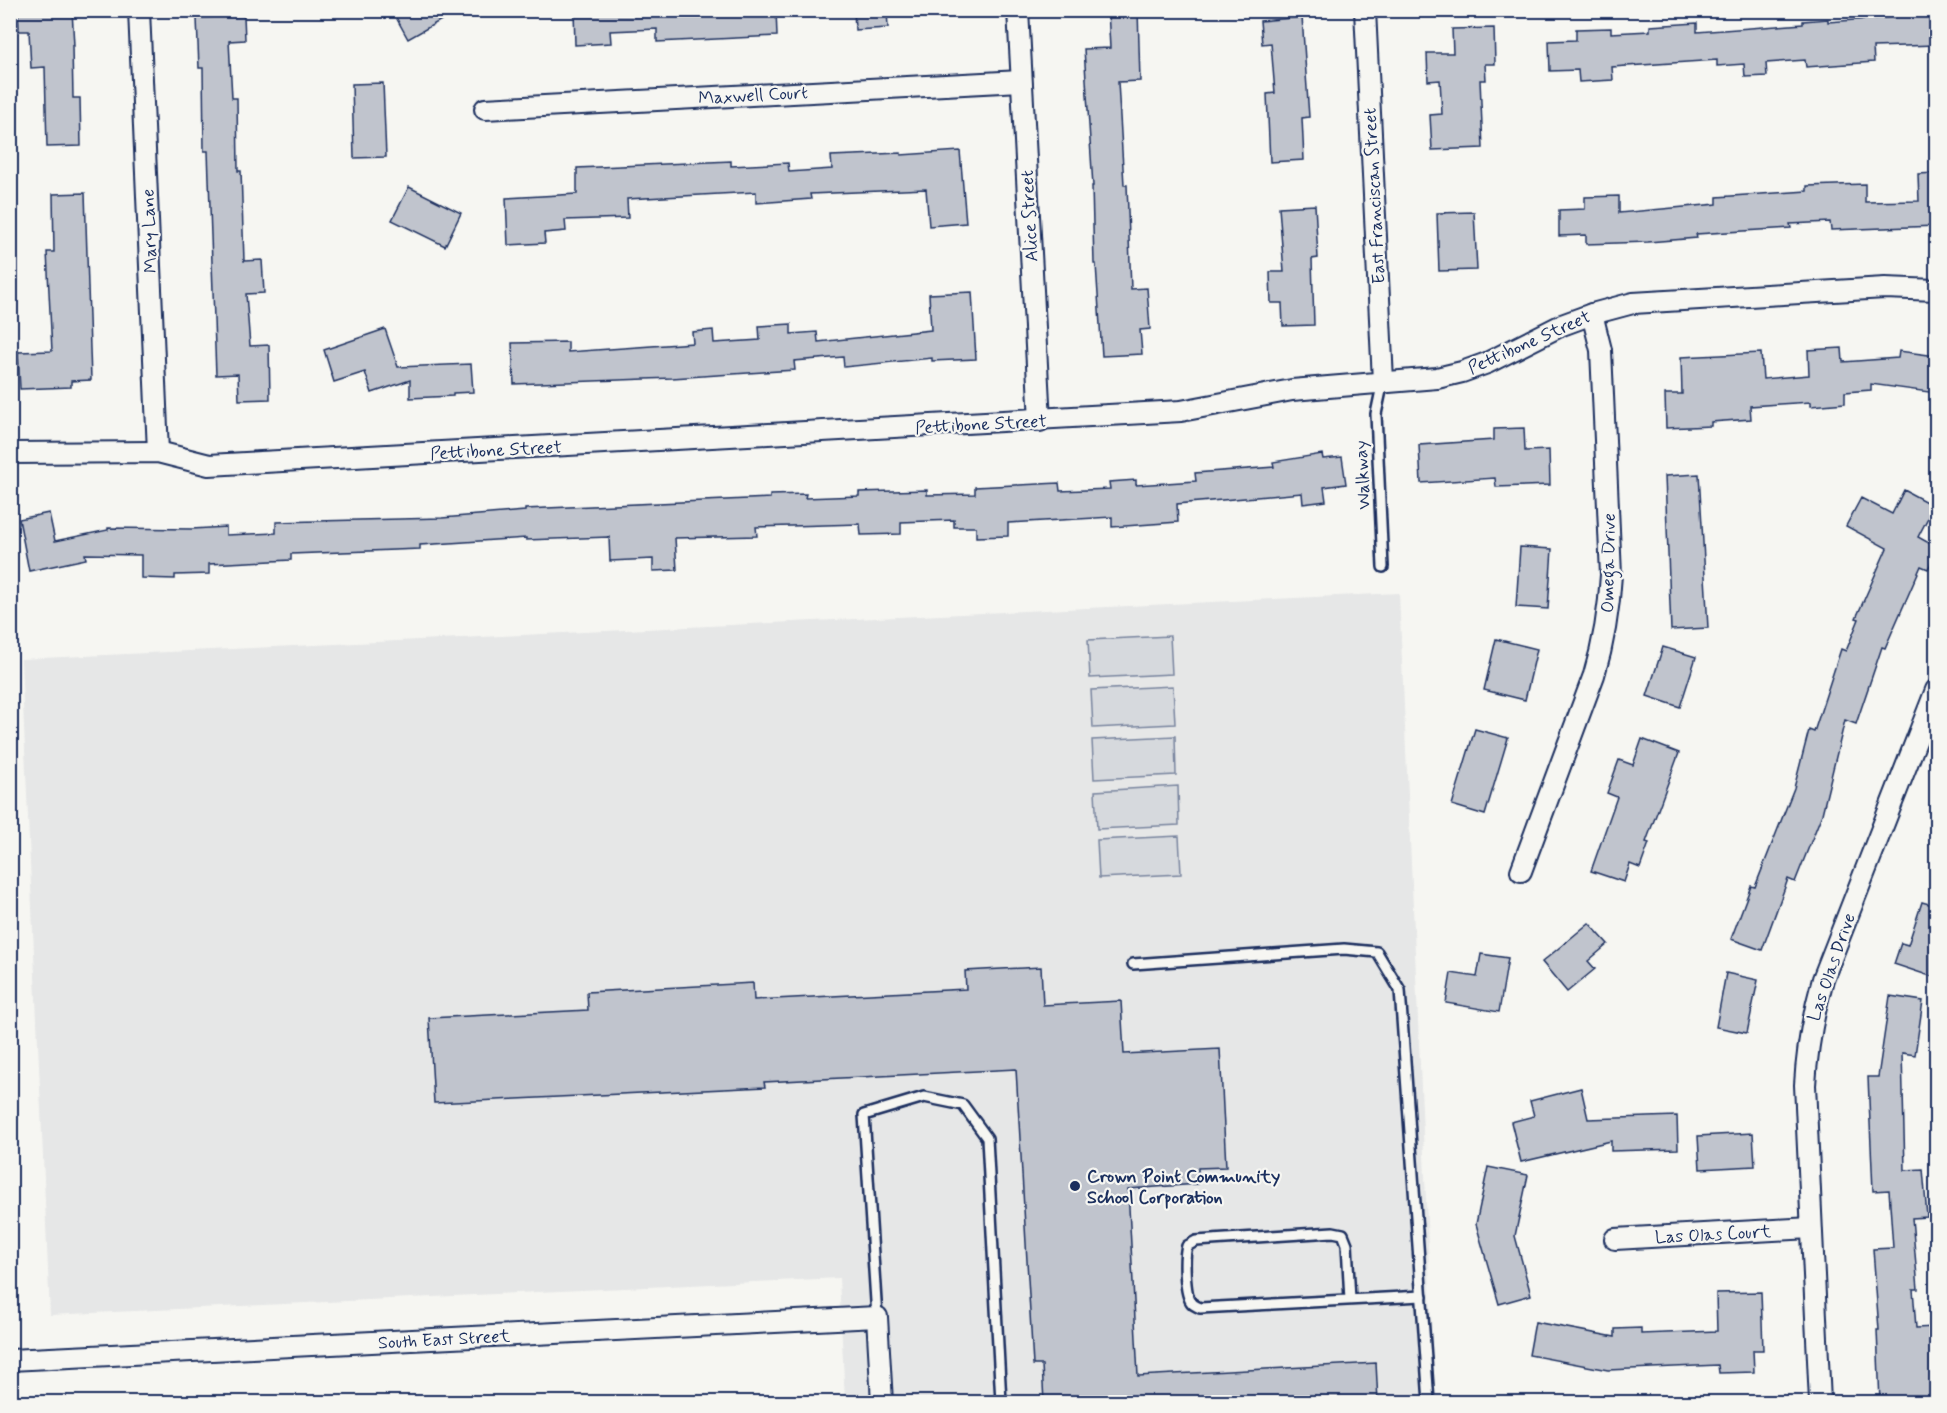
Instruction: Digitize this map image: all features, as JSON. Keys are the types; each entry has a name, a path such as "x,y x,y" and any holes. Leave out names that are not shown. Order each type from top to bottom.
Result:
{"street":[{"name":"Mary Lane","path":"139,10 158,452"},
{"name":"Alice Street","path":"1018,10 1040,421"},
{"name":"East Franciscan Street","path":"1365,10 1383,381"},
{"name":"Maxwell Court","path":"485,109 1021,81"},
{"name":"Pettibone Street","path":"10,453 158,452 209,465 1040,421 1181,411 1292,390 1437,378 1462,372 1488,363 1562,326 1613,307 1654,301 1885,288 1936,290"},
{"name":"Omega Drive","path":"1521,871 1594,675 1604,643 1609,608 1611,575 1601,350 1592,314"},
{"name":"Las Olas Drive","path":"1820,1402 1805,1085 1812,1017 1823,979 1936,690"},
{"name":"Las Olas Court","path":"1615,1239 1811,1228"},
{"name":"South East Street","path":"10,1360 877,1317"},
{"path":"877,1317 882,1402"}],"lane":[{"name":"Walkway","path":"1383,381 1376,414 1383,567"},
{"path":"1133,964 1344,949 1377,952 1400,990 1429,1402"},
{"path":"877,1317 864,1115 924,1097 963,1105 987,1138 1001,1402"},
{"path":"1350,1300 1347,1244 1343,1234 1333,1232 1196,1241 1188,1246 1185,1254 1187,1295 1192,1304 1200,1308 1350,1300 1422,1296"}],"shaded area":[{"path":"1399,593 1435,1402 845,1402 839,1278 50,1315 21,659"},
{"path":"1170,636 1172,674 1090,678 1088,640"},
{"path":"1173,686 1175,724 1093,728 1091,690"},
{"path":"1175,736 1176,775 1094,779 1092,740"},
{"path":"1178,786 1179,825 1097,829 1095,791"},
{"path":"1179,836 1181,874 1099,878 1097,840"}],"building":[{"path":"72,10 73,98 80,98 81,146 47,147 45,67 31,68 29,31 19,31 18,12"},
{"path":"392,10 459,10 408,39"},
{"path":"574,10 776,10 777,36 657,42 657,29 610,31 611,43 575,45"},
{"path":"854,10 887,10 888,28 855,30"},
{"path":"1108,10 1138,10 1140,81 1118,82 1124,185 1127,185 1131,289 1147,288 1150,329 1140,330 1142,354 1102,356 1096,264 1094,264 1093,186 1084,49 1110,48"},
{"path":"1936,13 1936,45 1873,47 1874,62 1806,67 1805,60 1766,63 1767,76 1745,77 1744,64 1717,66 1717,60 1612,67 1613,80 1579,82 1578,70 1550,71 1549,41 1576,40 1576,29 1611,28 1611,33 1650,31 1650,26 1697,23 1697,32 1803,24 1803,21 1828,19 1828,22 1896,17 1896,14"},
{"path":"244,16 245,40 229,41 232,98 237,98 238,171 241,171 244,261 262,260 264,293 246,294 250,346 269,345 270,399 239,400 238,374 216,375 208,151 204,151 203,68 199,68 197,18"},
{"path":"1302,17 1309,117 1302,118 1304,160 1270,162 1267,94 1275,93 1271,43 1262,44 1260,21"},
{"path":"1494,28 1495,64 1485,64 1486,80 1480,80 1483,148 1432,150 1430,115 1442,114 1440,80 1428,81 1427,53 1453,53 1452,29"},
{"path":"383,83 386,157 354,158 352,84"},
{"path":"960,151 966,223 929,226 926,189 810,194 811,199 756,203 756,192 627,199 628,218 565,220 566,231 544,233 545,243 508,245 506,198 577,194 577,168 731,161 731,166 788,163 789,172 832,169 831,156"},
{"path":"1936,173 1936,226 1831,230 1830,222 1790,224 1791,228 1696,234 1697,238 1586,244 1586,235 1559,236 1559,210 1585,209 1585,197 1619,196 1619,213 1717,204 1717,197 1807,191 1807,186 1865,184 1865,202 1919,201 1918,174"},
{"path":"409,187 461,213 445,246 392,220"},
{"path":"85,193 91,380 71,381 71,387 20,389 18,352 52,351 47,252 54,252 53,194"},
{"path":"1315,205 1318,258 1312,259 1314,325 1283,326 1282,303 1271,303 1270,272 1284,272 1279,207"},
{"path":"1474,212 1477,270 1439,271 1437,213"},
{"path":"972,292 976,359 932,361 932,358 844,367 843,357 794,361 795,370 672,378 514,384 512,343 568,342 568,352 693,343 692,332 713,330 714,343 760,340 759,326 791,324 791,334 817,332 818,342 931,330 929,294"},
{"path":"385,329 398,367 471,364 473,392 453,393 453,396 410,398 410,380 372,393 365,372 334,382 324,350"},
{"path":"1842,348 1843,362 1898,358 1899,351 1936,356 1936,393 1871,384 1871,390 1845,392 1845,403 1811,406 1811,402 1750,406 1751,419 1711,422 1711,426 1666,428 1665,394 1682,394 1681,357 1761,353 1763,379 1809,375 1808,350"},
{"path":"1524,428 1525,451 1549,450 1550,485 1496,487 1495,478 1421,483 1419,445 1494,440 1494,429"},
{"path":"1322,454 1323,459 1342,457 1346,484 1324,487 1326,501 1303,504 1302,493 1177,504 1178,522 1112,527 1112,517 1008,523 1008,536 976,537 976,527 954,527 954,520 901,522 901,534 861,535 860,524 756,527 757,536 675,538 677,570 653,571 653,559 610,561 609,537 526,540 526,538 420,545 420,549 291,554 291,560 209,564 209,574 175,575 175,579 141,578 141,555 85,554 86,559 29,571 19,519 49,513 55,541 108,530 108,528 226,527 226,535 276,533 276,522 442,518 525,511 525,509 770,498 770,495 806,494 805,498 859,496 859,492 927,490 927,495 975,494 975,487 1059,483 1060,491 1110,489 1109,482 1136,480 1136,485 1196,481 1195,473 1274,467 1273,462"},
{"path":"1699,474 1708,628 1671,630 1665,476"},
{"path":"1904,490 1934,506 1918,537 1936,547 1936,553 1928,569 1921,566 1885,648 1882,647 1856,724 1845,720 1822,814 1795,882 1788,879 1762,950 1731,939 1751,886 1755,887 1794,788 1809,730 1814,732 1841,649 1846,651 1859,619 1856,618 1887,548 1846,526 1861,498 1892,514"},
{"path":"1520,547 1552,549 1548,609 1516,607"},
{"path":"1496,639 1537,649 1525,700 1484,690"},
{"path":"1663,647 1696,657 1680,707 1647,696"},
{"path":"1475,729 1508,738 1485,815 1452,805"},
{"path":"1642,739 1679,753 1646,842 1649,843 1640,868 1630,864 1624,882 1591,871 1617,797 1607,793 1619,760 1633,765"},
{"path":"1922,902 1936,906 1936,978 1894,964 1901,943 1908,945"},
{"path":"1589,923 1608,944 1588,961 1595,969 1567,992 1542,962"},
{"path":"1481,954 1508,958 1499,1012 1446,1003 1451,973 1477,977"},
{"name":"Crown Point Community School Corporation","path":"1041,967 1043,1005 1121,1001 1124,1054 1220,1049 1226,1167 1198,1168 1198,1184 1128,1189 1138,1376 1376,1363 1378,1402 1044,1402 1042,1365 1033,1365 1016,1069 764,1082 765,1087 434,1103 429,1018 588,1010 587,992 753,983 754,1000 966,989 965,971"},
{"path":"1726,973 1758,980 1747,1033 1716,1027"},
{"path":"1890,996 1923,1001 1915,1055 1902,1053 1905,1170 1923,1169 1927,1217 1912,1218 1918,1289 1913,1289 1916,1328 1935,1327 1936,1400 1880,1402 1877,1330 1879,1330 1873,1249 1893,1248 1889,1190 1873,1191 1868,1077 1878,1077"},
{"path":"1581,1088 1588,1119 1677,1116 1678,1149 1611,1151 1611,1141 1521,1162 1511,1122 1534,1116 1530,1101"},
{"path":"1753,1133 1755,1166 1700,1169 1698,1136"},
{"path":"1488,1167 1528,1175 1515,1236 1531,1295 1499,1304 1476,1224"},
{"path":"1761,1292 1763,1350 1753,1350 1754,1372 1719,1373 1718,1365 1608,1370 1529,1355 1535,1322 1615,1337 1615,1329 1641,1328 1641,1334 1717,1331 1716,1293"}],"place":[{"name":"Crown Point Community School Corporation","path":"1075,1186"}]}
